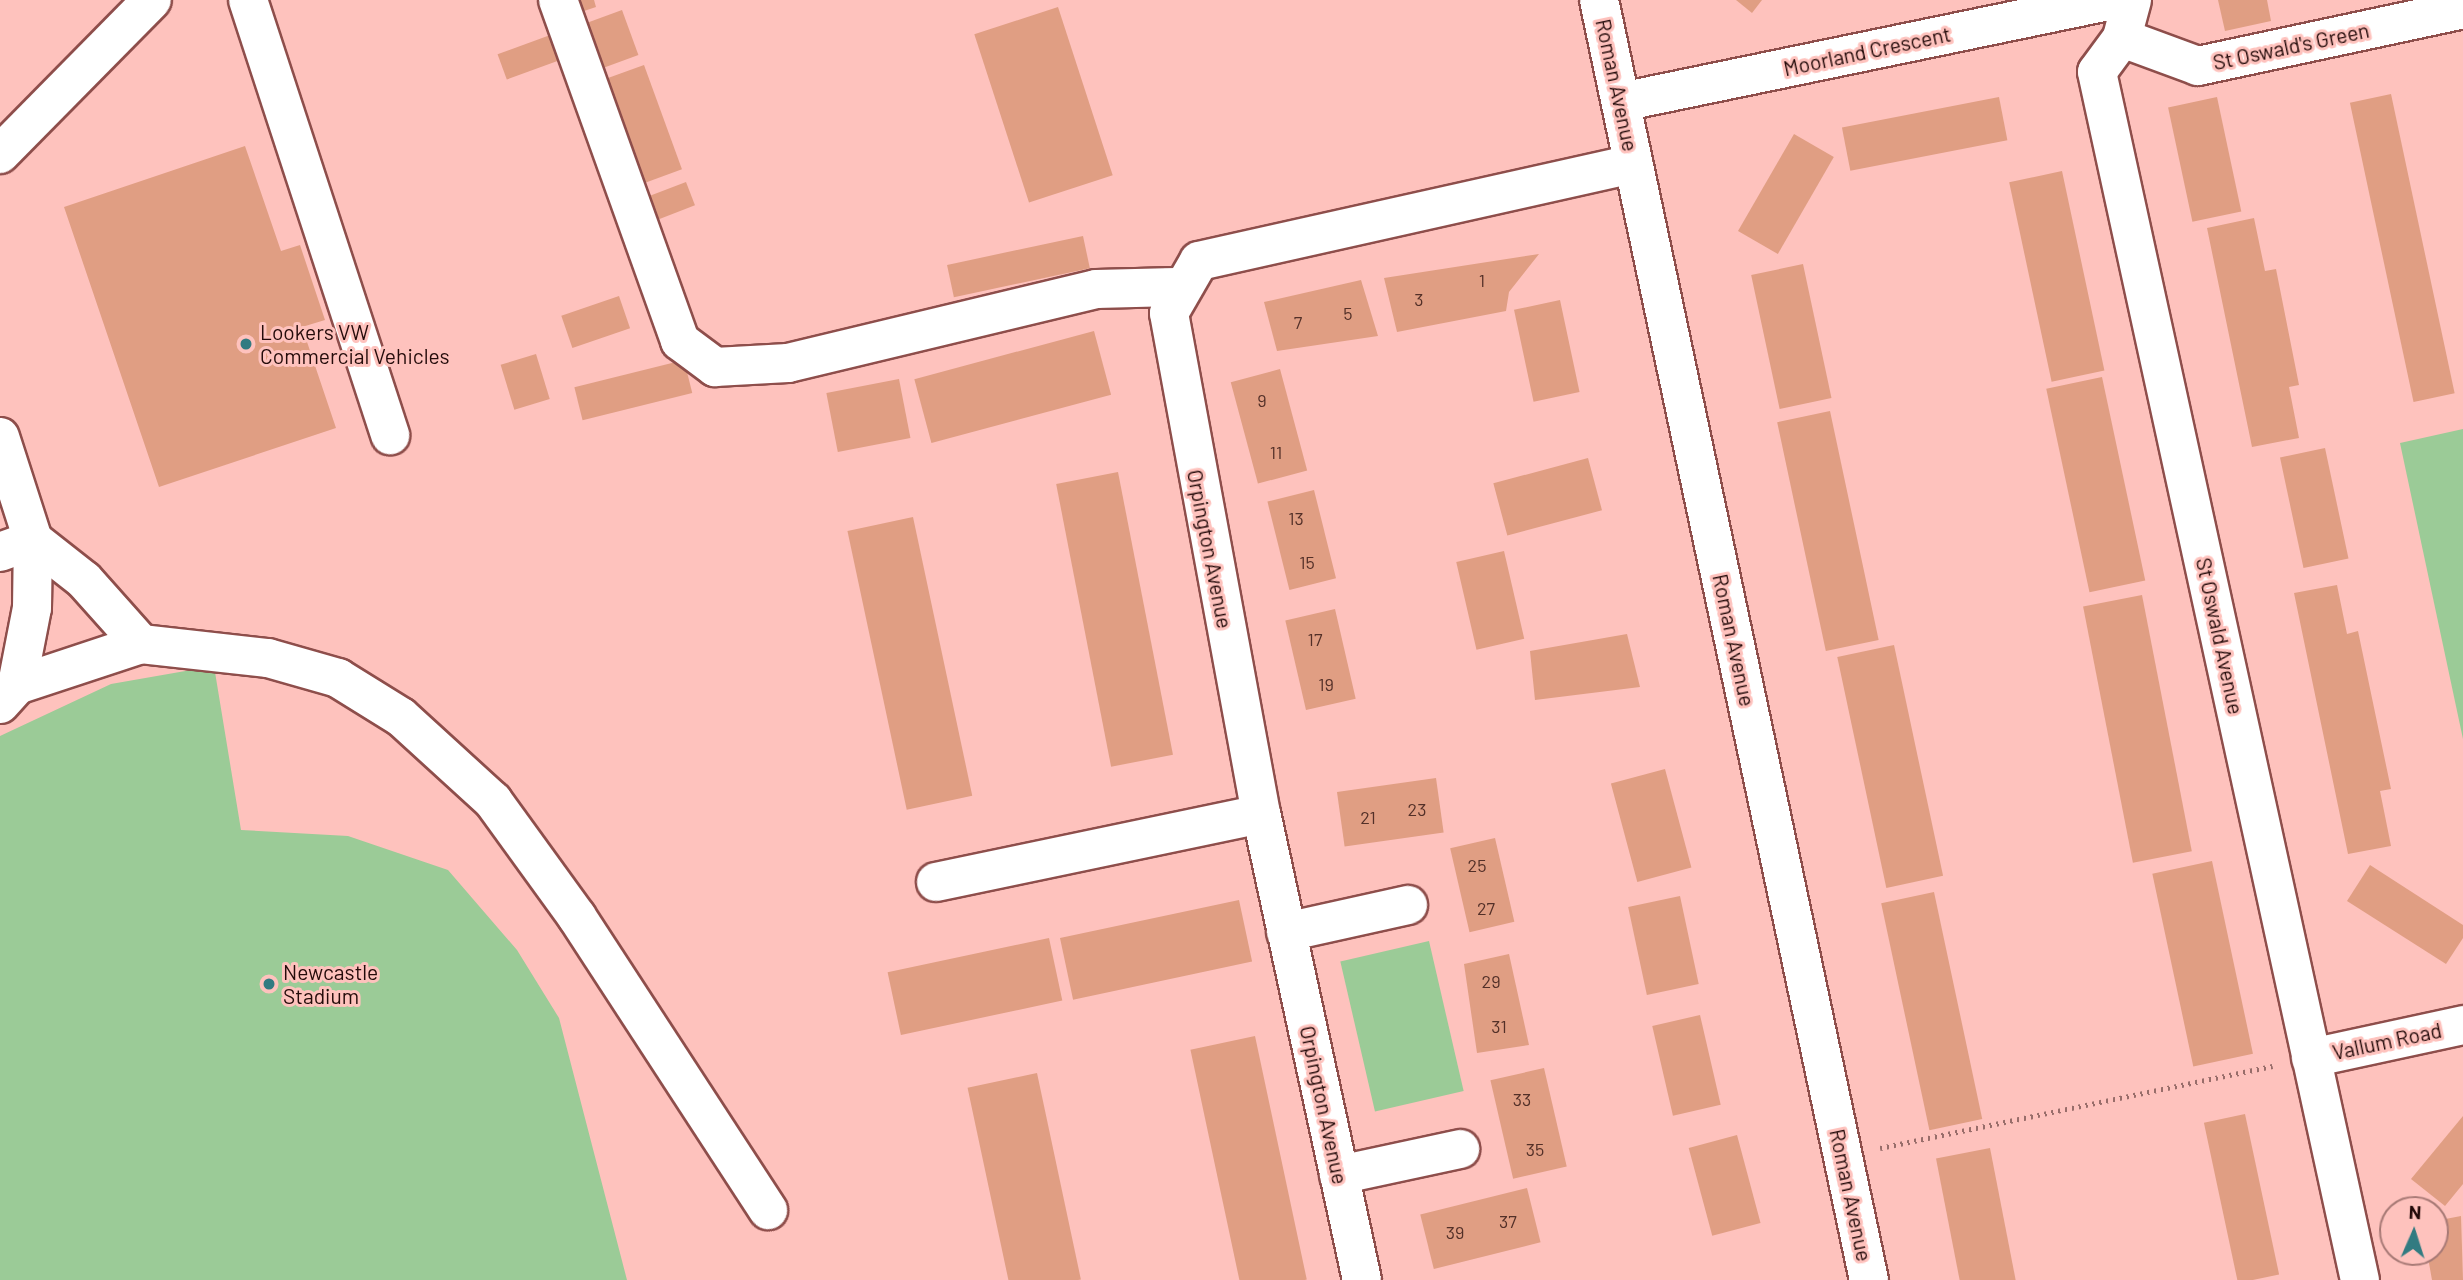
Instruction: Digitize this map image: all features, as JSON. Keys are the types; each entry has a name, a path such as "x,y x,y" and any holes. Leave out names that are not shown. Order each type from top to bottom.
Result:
{"street":[{"path":"0,154 152,0"},
{"path":"248,0 390,435"},
{"path":"558,0 680,341 715,367 788,363 1096,289 1178,287"},
{"name":"Roman Avenue","path":"1599,0 1869,1280"},
{"name":"Moorland Crescent","path":"1622,102 2113,0"},
{"name":"St Oswald Avenue","path":"2132,0 2122,38 2097,72 2360,1280"},
{"name":"St Oswald's Green","path":"2122,38 2198,66 2463,9"},
{"name":"Orpington Avenue","path":"1362,1280 1261,814 1170,341 1168,313 1178,287 1199,261 1633,164"},
{"path":"0,437 17,546 32,608 8,695"},
{"path":"17,546 84,580 141,644"},
{"path":"8,695 141,644 268,658 338,678 401,717 493,801 577,917 768,1210"},
{"path":"936,882 1261,814"},
{"path":"1286,932 1408,905"},
{"name":"Vallum Road","path":"2311,1058 2463,1025"},
{"path":"1339,1175 1460,1149"}],"path":[{"path":"1842,1156 2311,1058"}],"green space":[{"path":"2463,429 2463,739 2400,443"},
{"name":"Newcastle Stadium","path":"214,666 241,830 348,836 448,870 517,950 559,1018 627,1280 0,1280 0,736 111,684"},
{"path":"1429,941 1464,1091 1375,1112 1340,961"}],"building":[{"path":"570,0 594,0 596,7 575,14"},
{"path":"1736,0 1762,0 1752,13"},
{"path":"2218,0 2267,0 2271,21 2225,31"},
{"path":"1058,7 1113,175 1029,203 974,34"},
{"path":"622,10 638,55 604,68 587,23"},
{"path":"553,34 562,59 507,80 498,54"},
{"path":"644,65 682,169 642,184 605,79"},
{"path":"2391,94 2455,393 2414,402 2350,103"},
{"path":"1999,97 2007,140 1850,171 1842,128"},
{"path":"2217,97 2241,211 2192,222 2168,107"},
{"path":"1794,134 1834,157 1778,254 1738,231"},
{"path":"245,146 281,251 300,245 325,320 302,327 336,428 159,487 64,207"},
{"path":"2062,171 2104,371 2052,382 2009,182"},
{"path":"686,182 695,205 658,220 649,196"},
{"path":"2254,218 2265,271 2276,269 2299,385 2289,387 2299,438 2252,447 2207,228"},
{"path":"1083,236 1090,268 954,297 947,265"},
{"path":"1539,254 1509,292 1506,311 1397,332 1384,278"},
{"path":"1803,264 1831,398 1780,409 1751,275"},
{"path":"1361,280 1378,336 1277,351 1264,302"},
{"path":"619,296 630,328 572,348 561,316"},
{"path":"1560,300 1580,392 1534,402 1514,310"},
{"path":"1094,331 1111,395 931,443 914,379"},
{"path":"536,354 550,399 514,410 501,365"},
{"path":"684,360 692,393 583,420 574,387"},
{"path":"1280,369 1307,470 1258,484 1231,382"},
{"path":"2102,377 2145,580 2089,592 2046,389"},
{"path":"899,379 910,438 838,452 826,393"},
{"path":"1830,411 1879,640 1826,651 1777,422"},
{"path":"2325,448 2348,559 2303,568 2280,458"},
{"path":"1588,458 1602,510 1507,536 1493,483"},
{"path":"1118,472 1173,755 1111,767 1056,484"},
{"path":"1314,490 1336,578 1289,590 1267,502"},
{"path":"913,517 972,796 907,810 847,531"},
{"path":"1504,551 1524,639 1477,650 1456,562"},
{"path":"2337,585 2347,634 2358,631 2391,789 2380,791 2391,846 2348,854 2294,593"},
{"path":"2142,595 2192,851 2133,863 2083,606"},
{"path":"1335,609 1356,699 1306,710 1285,620"},
{"path":"1627,634 1640,687 1535,700 1530,651"},
{"path":"1894,645 1943,876 1886,888 1837,657"},
{"path":"1665,769 1691,868 1637,882 1611,783"},
{"path":"1436,778 1444,832 1345,846 1337,792"},
{"path":"1495,838 1514,922 1470,932 1450,848"},
{"path":"2212,861 2253,1054 2193,1066 2152,874"},
{"path":"2370,865 2463,925 2463,938 2446,964 2347,901"},
{"path":"1934,892 1982,1119 1929,1130 1881,903"},
{"path":"1680,896 1699,984 1647,995 1628,907"},
{"path":"1239,900 1252,962 1073,1000 1060,938"},
{"path":"1049,938 1062,1001 901,1035 888,972"},
{"path":"1509,954 1529,1045 1477,1053 1464,964"},
{"path":"1700,1015 1721,1105 1673,1116 1652,1026"},
{"path":"1255,1036 1307,1280 1239,1280 1190,1050"},
{"path":"1544,1068 1567,1166 1513,1179 1490,1080"},
{"path":"1037,1073 1081,1279 1008,1280 968,1088"},
{"path":"2245,1114 2279,1274 2237,1280 2204,1123"},
{"path":"2463,1116 2463,1184 2449,1201 2449,1196 2432,1196 2411,1179"},
{"path":"1737,1135 1761,1223 1712,1236 1689,1148"},
{"path":"1990,1148 2016,1280 1960,1280 1936,1158"},
{"path":"1527,1188 1541,1242 1434,1269 1420,1215"},
{"path":"2461,1216 2463,1280 2432,1280 2430,1266 2449,1266 2449,1218"}],"place":[{"name":"Lookers VW Commercial Vehicles","path":"246,344"},
{"name":"Newcastle Stadium","path":"269,984"}]}
